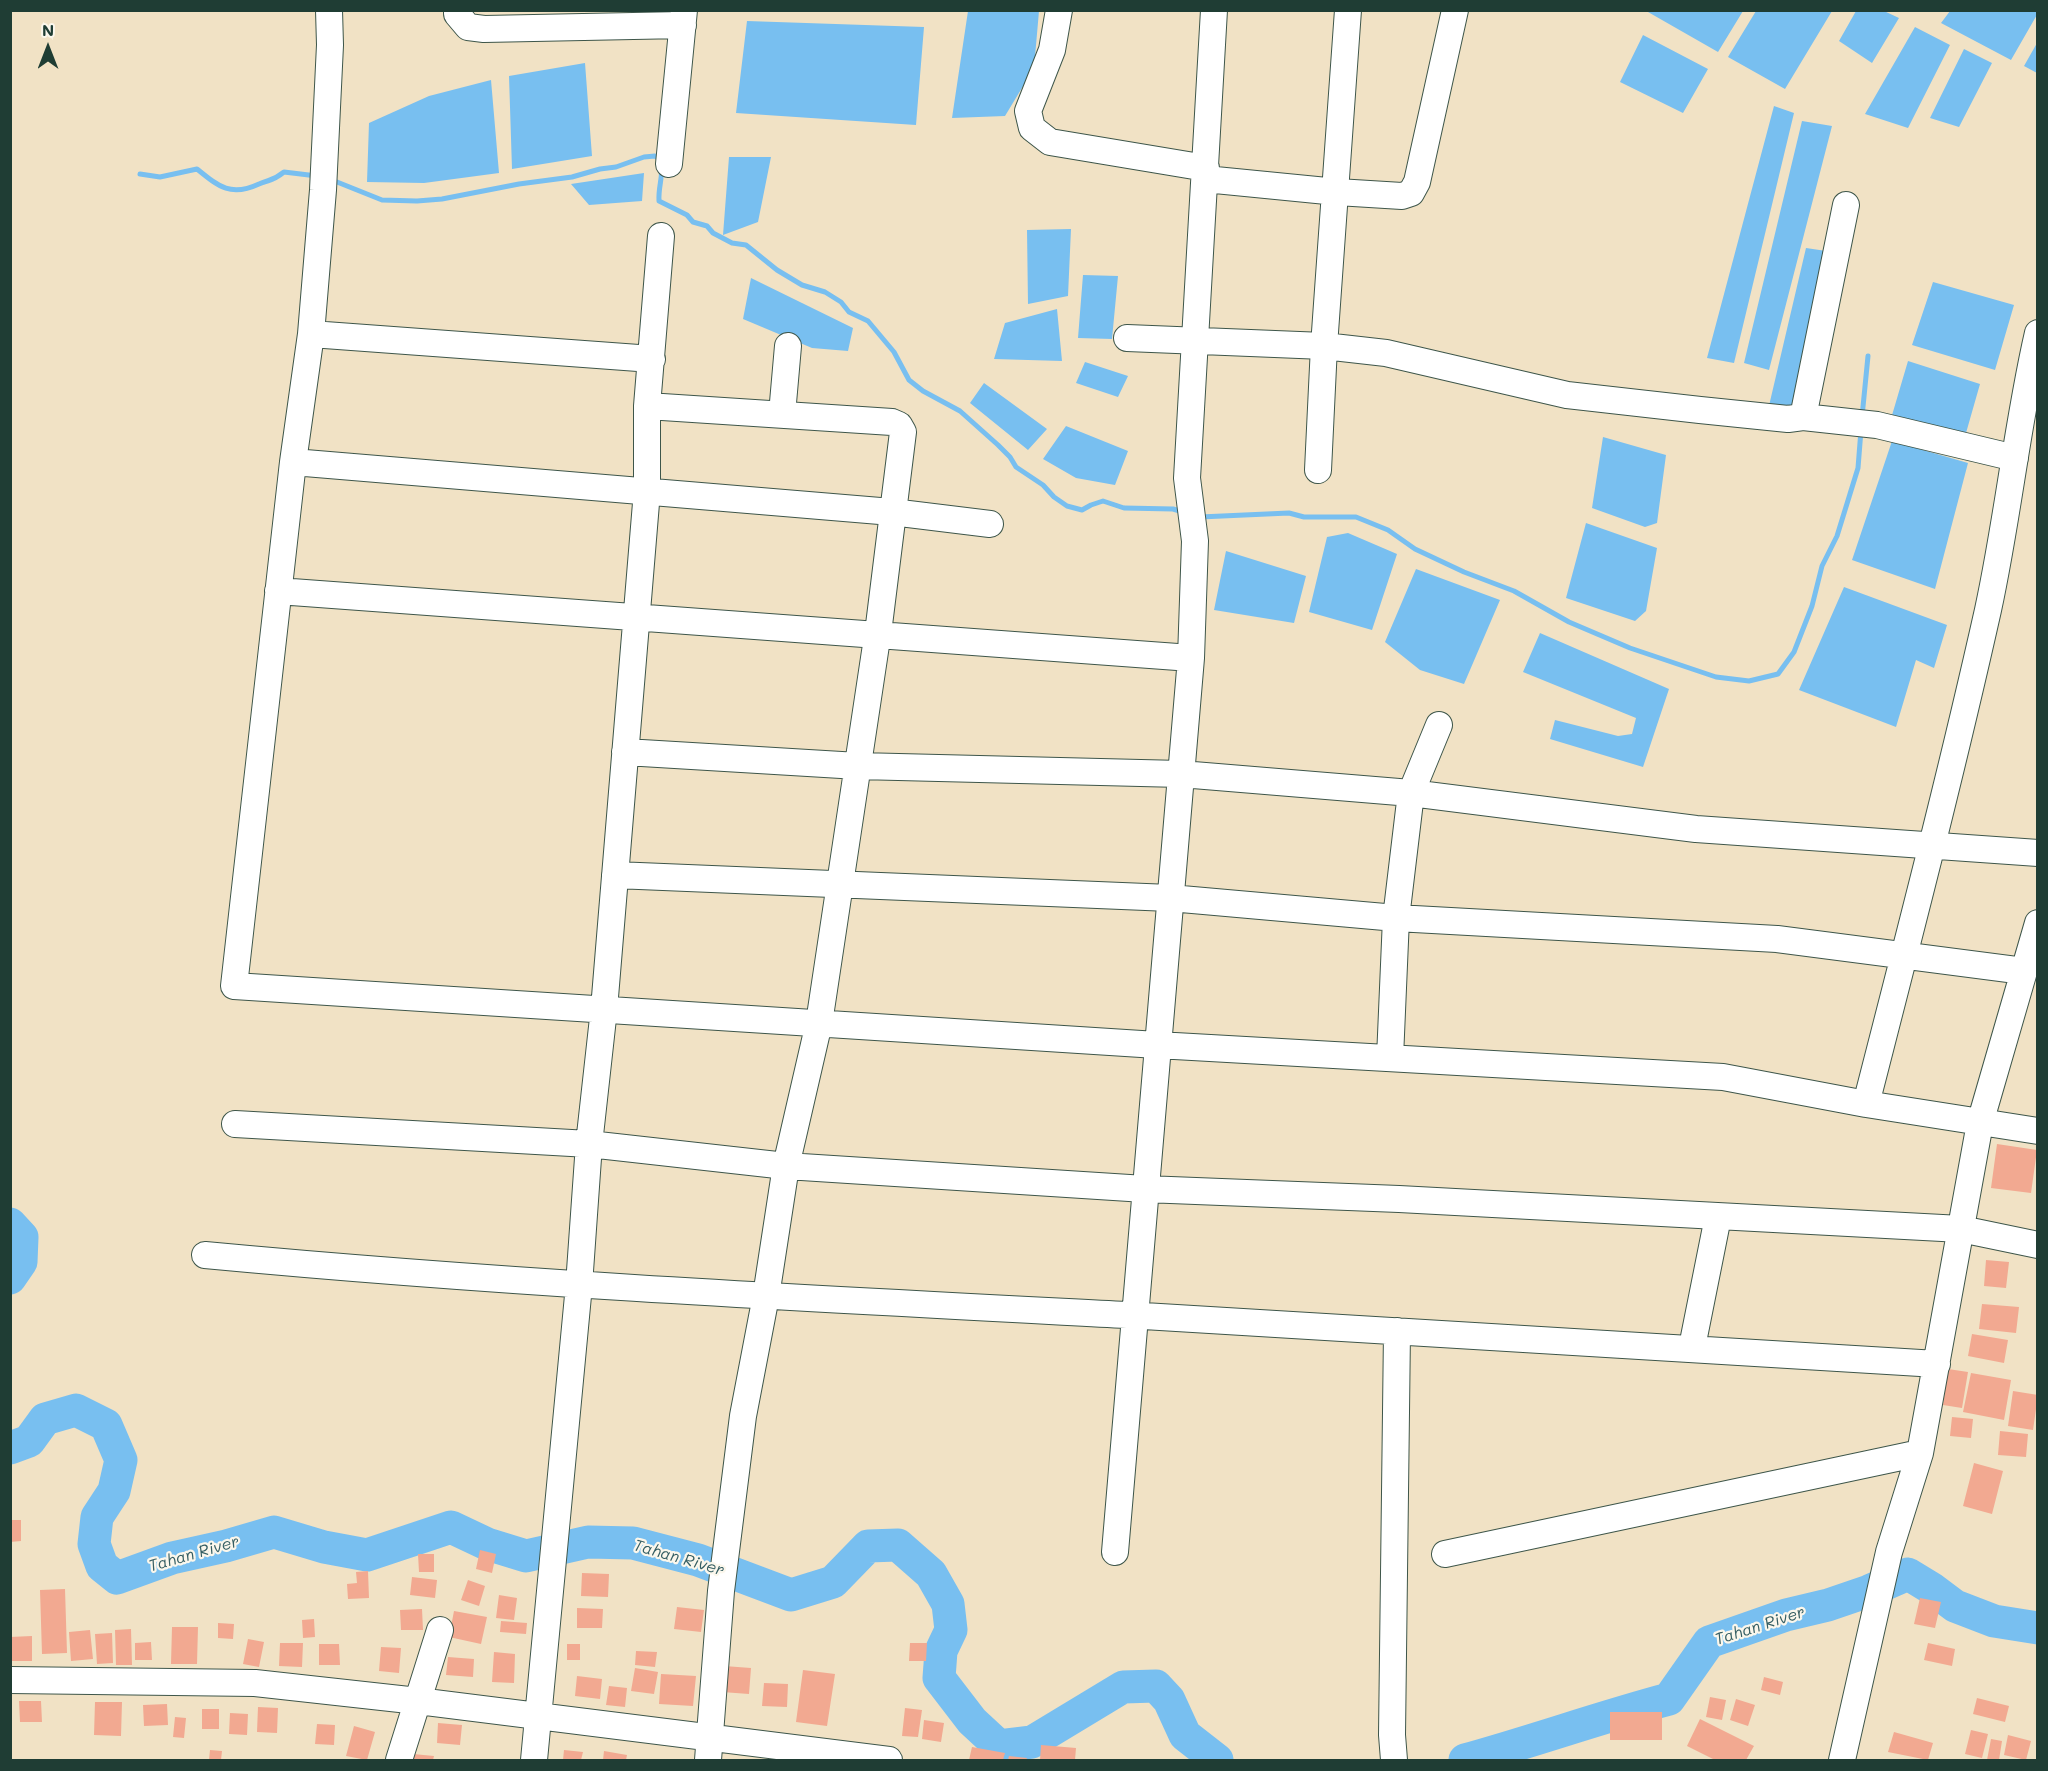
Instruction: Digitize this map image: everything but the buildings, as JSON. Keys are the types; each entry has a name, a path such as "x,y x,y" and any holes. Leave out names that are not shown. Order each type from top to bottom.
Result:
{"street":[{"path":"329,10 330,45 323,190 311,334 292,462 234,986 1157,1045 1723,1077 1866,1104 2037,1131"},
{"path":"457,10 457,14 468,27 484,29 683,18 669,164"},
{"path":"1059,10 1052,50 1028,111 1032,128 1050,142 1206,173 1336,192 1402,196 1411,193 1417,182 1455,10"},
{"path":"1115,1552 1191,658 1195,541 1187,478 1214,10"},
{"path":"1318,470 1324,346 1348,10"},
{"path":"1803,417 1846,205"},
{"path":"534,1761 579,1285 589,1144 604,1009 647,491 647,406 662,237"},
{"path":"1866,1104 1932,845 1988,608 2037,333"},
{"path":"311,334 652,359"},
{"path":"1127,338 1324,346 1386,353 1567,395 1788,419 1803,417 1877,425 2015,458"},
{"path":"782,414 788,346"},
{"path":"647,406 892,422 899,425 903,432 877,636 819,1023 786,1166 743,1416 720,1591 708,1749"},
{"path":"292,462 892,512 990,524"},
{"path":"278,591 1191,658"},
{"path":"1390,1058 1396,918 1410,792 1439,725"},
{"path":"625,752 858,766 1181,774 1410,792 1696,829 2037,853"},
{"path":"615,875 1170,898 1396,918 1777,939 2024,971"},
{"path":"1842,1761 1889,1552 1920,1453 1980,1123 2037,922"},
{"path":"235,1124 589,1144 786,1166 1145,1189 1399,1199 1961,1229 2037,1245"},
{"path":"1692,1347 1718,1217"},
{"path":"205,1255 356,1269 579,1285 1692,1347 1937,1364"},
{"path":"1394,1761 1392,1735 1397,1331"},
{"path":"1445,1554 1920,1453"},
{"path":"399,1761 440,1630"},
{"path":"10,1680 255,1683 538,1717 708,1749 890,1761"}],"water":[{"path":"1649,10 1743,11 1718,52 1648,12"},
{"path":"2037,10 2038,13 2011,60 1941,23 1950,11"},
{"path":"968,11 1039,11 1034,68 1005,116 952,118"},
{"path":"1756,11 1832,11 1785,89 1728,57"},
{"path":"1856,11 1884,11 1899,18 1872,63 1839,41"},
{"path":"747,21 924,27 916,125 736,113"},
{"path":"1915,27 1950,45 1908,128 1865,114"},
{"path":"1643,35 1708,69 1683,113 1620,82"},
{"path":"2037,43 2037,73 2024,66"},
{"path":"1964,49 1992,63 1959,127 1930,118"},
{"path":"585,63 592,156 512,169 509,76"},
{"path":"491,80 499,173 424,183 367,182 369,123 429,96"},
{"path":"1774,106 1794,113 1734,363 1707,358"},
{"path":"1802,121 1832,126 1769,370 1744,363"},
{"path":"729,157 771,157 758,222 723,235"},
{"path":"644,173 642,201 589,205 571,184"},
{"path":"1071,229 1068,296 1028,304 1027,230"},
{"path":"1806,248 1833,252 1793,417 1768,410"},
{"path":"1083,275 1118,276 1112,339 1078,338"},
{"path":"751,278 853,328 848,351 812,348 743,319"},
{"path":"1933,282 2014,305 1995,370 1912,345"},
{"path":"1057,309 1062,361 994,359 1005,323"},
{"path":"1908,361 1980,384 1964,440 1890,422"},
{"path":"1085,362 1128,376 1118,397 1076,383"},
{"path":"984,383 1047,429 1028,450 970,403"},
{"path":"1066,426 1128,451 1115,485 1076,478 1043,459"},
{"path":"1603,437 1666,455 1657,523 1645,527 1592,508"},
{"path":"1892,441 1968,463 1935,589 1852,560"},
{"path":"1586,523 1657,548 1646,611 1635,621 1566,598"},
{"path":"1348,533 1397,554 1372,630 1309,612 1327,537"},
{"path":"1226,551 1306,576 1294,623 1214,610"},
{"path":"1416,569 1500,600 1464,684 1420,670 1385,642"},
{"path":"1844,587 1947,625 1934,668 1916,660 1896,727 1799,690"},
{"path":"1540,633 1669,689 1643,767 1550,739 1555,720 1618,736 1632,734 1636,718 1523,672"}],"waterway":[{"path":"332,180 382,200 417,201 442,199 519,184 572,177 655,156 661,160 662,165 659,201 687,215 693,222 707,226 713,233 732,243 746,245 777,270 802,285 825,292 841,302 849,312 868,321 894,352 909,380 923,391 960,411 998,445 1016,467 1043,485 1067,506 1082,510 1103,501 1124,508 1173,509 1183,512"},
{"path":"140,174 160,177 197,169 212,181 233,190 249,188 284,172 317,176"},
{"path":"1862,417 1868,356"},
{"path":"1200,517 1289,513 1304,517 1356,517 1388,530 1415,549 1464,572 1514,591 1569,622 1630,648 1716,677 1749,681 1778,674 1794,652 1812,606 1822,566 1837,536 1858,468 1861,430"},
{"name":"Tahan River","path":"10,1224 22,1237 21,1262 10,1278"},
{"name":"Tahan River","path":"10,1448 29,1441 45,1419 76,1410 106,1425 121,1460 114,1491 97,1517 94,1544 102,1566 117,1578 172,1558 274,1532 324,1547 367,1555 451,1527 487,1544 526,1556 588,1542 633,1543 698,1560 791,1595 833,1582 868,1546 898,1545 931,1574 948,1604 951,1630 941,1651 939,1678 972,1721 999,1746 1032,1742 1123,1687 1156,1686 1169,1700 1185,1735 1217,1760"},
{"name":"Tahan River","path":"1465,1760 1669,1699 1709,1642 1786,1615 1828,1605 1869,1591 1908,1574 1955,1606 1994,1621 2038,1628"}]}
